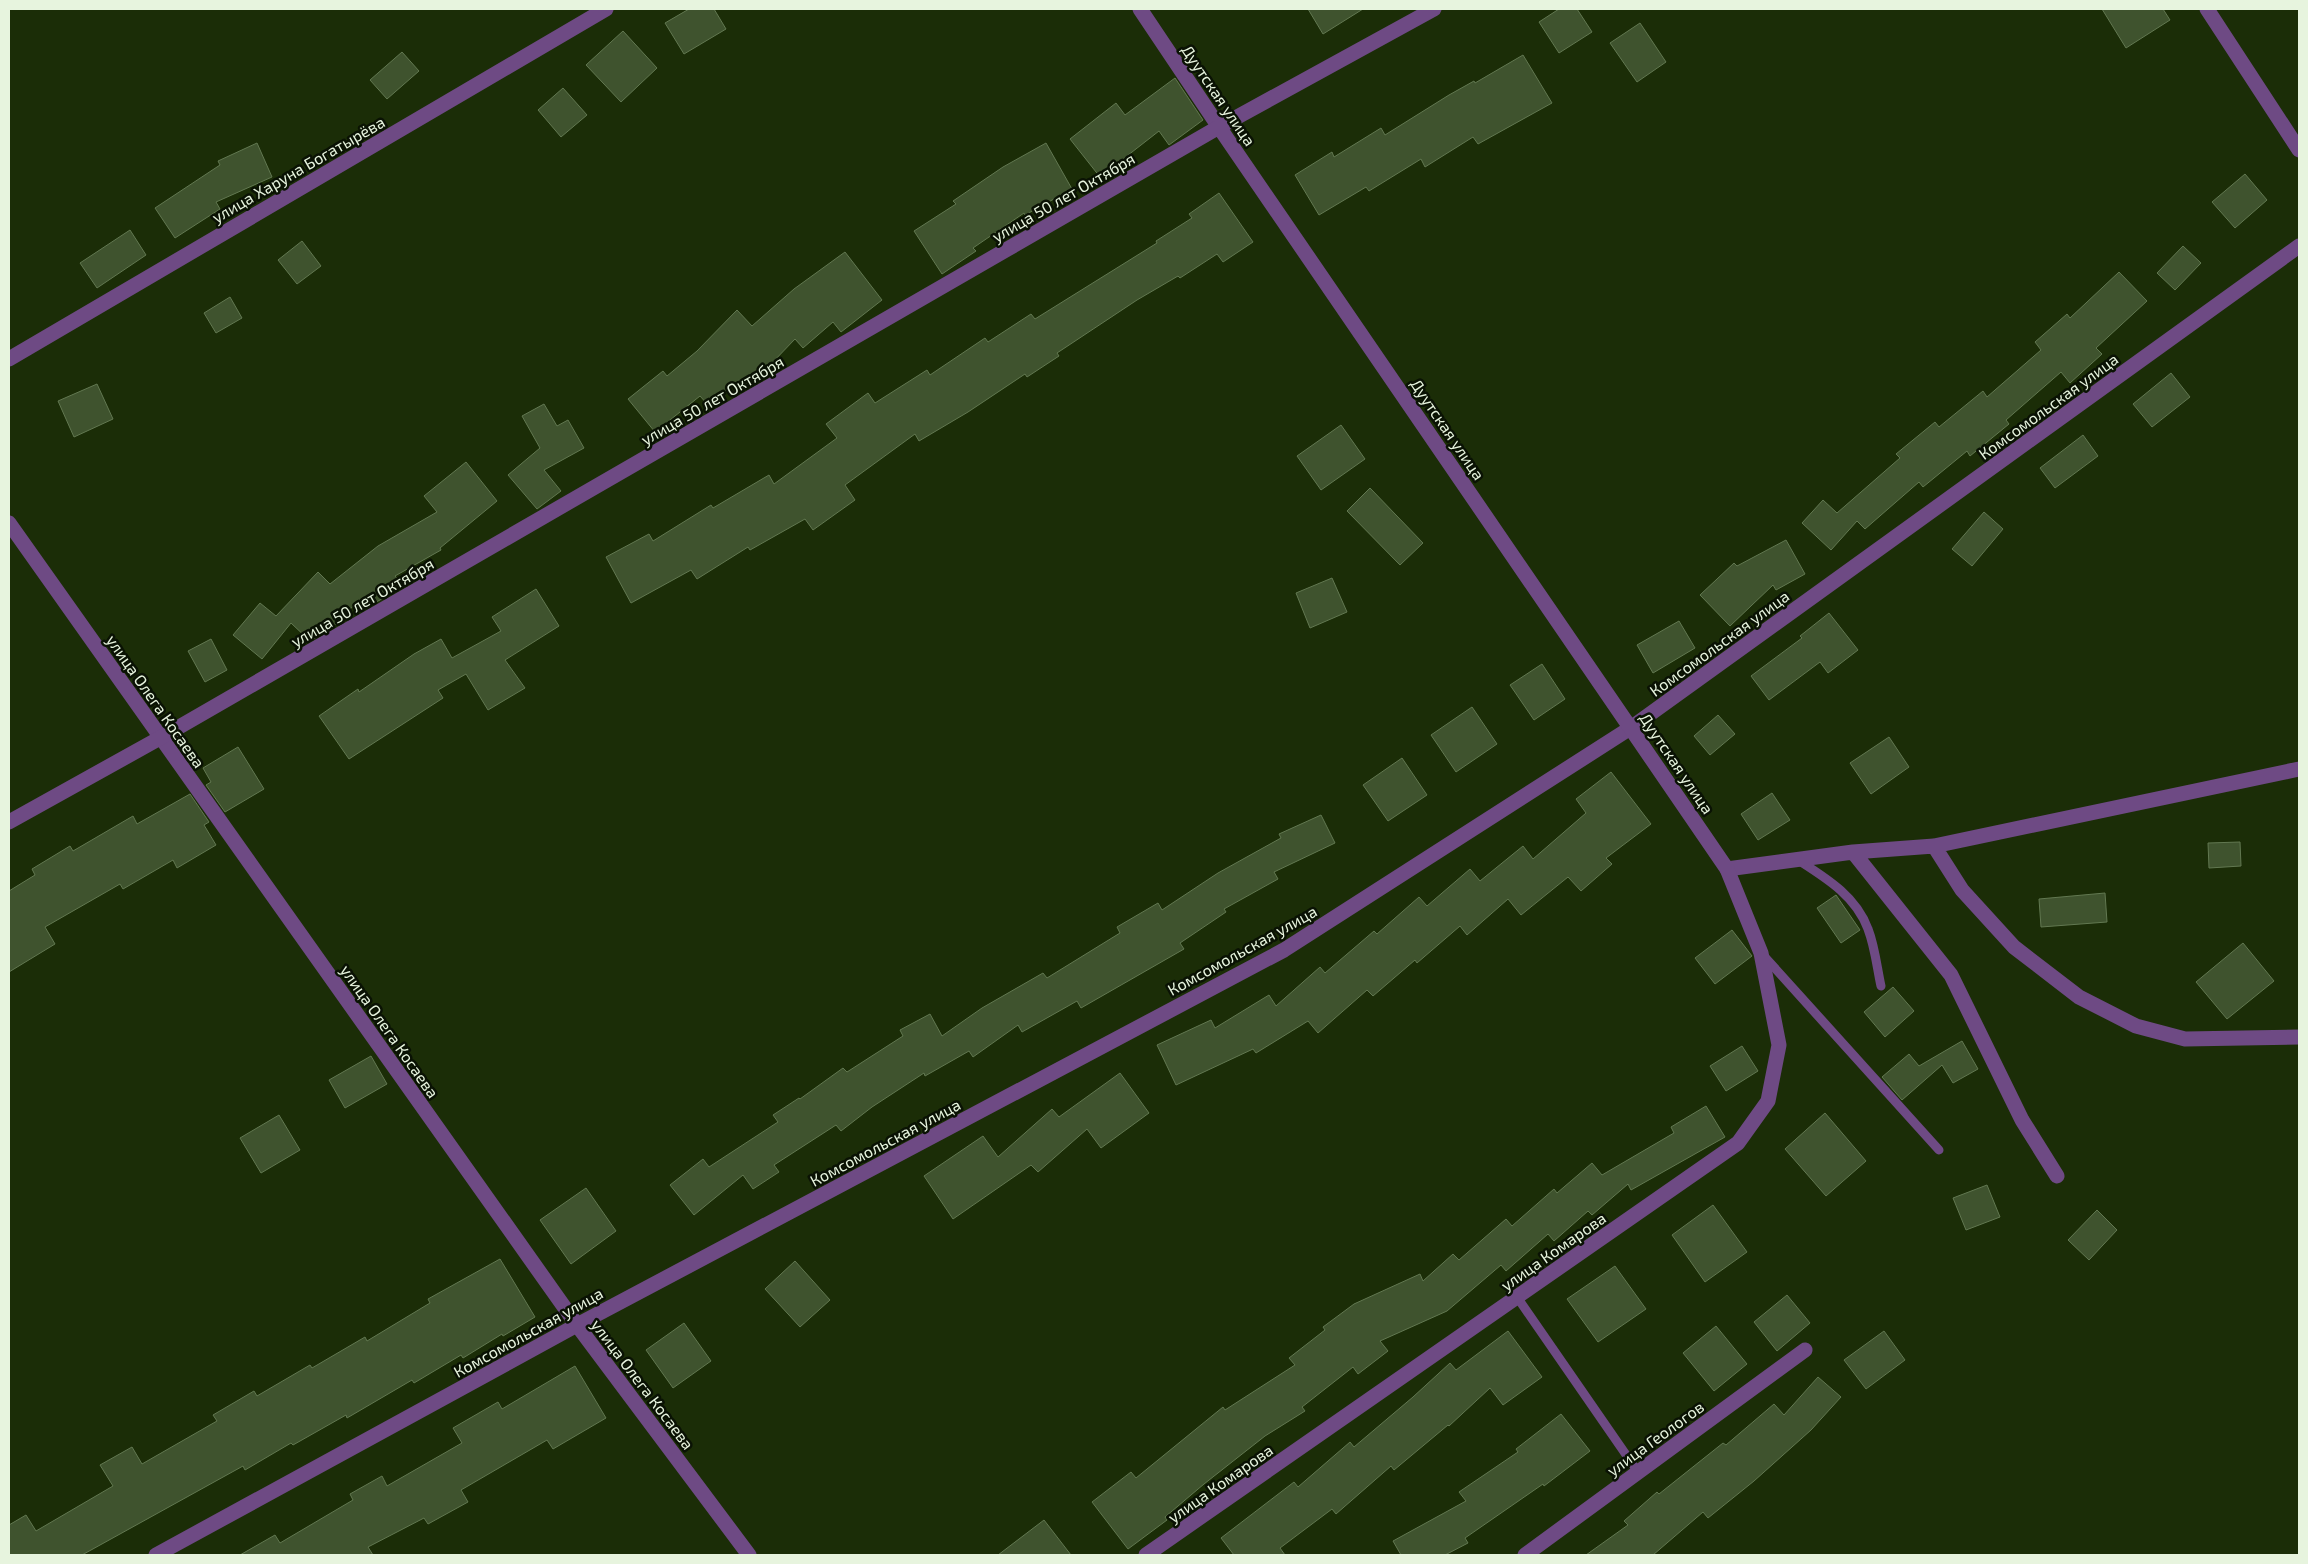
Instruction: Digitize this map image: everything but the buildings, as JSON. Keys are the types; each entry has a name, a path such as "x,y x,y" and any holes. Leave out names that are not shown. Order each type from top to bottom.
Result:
{"street":[{"name":"улица Харуна Богатырёва","path":"9,360 606,9"},
{"name":"Дуутская улица","path":"1140,9 1728,869"},
{"name":"улица 50 лет Октября","path":"9,822 160,738 1220,127 1434,9"},
{"path":"2207,9 2299,150"},
{"name":"Комсомольская улица","path":"156,1555 578,1325 1284,950 1632,727 2299,246"},
{"name":"улица Олега Косаева","path":"9,523 578,1325 749,1555"},
{"path":"1728,869 1853,852 1934,846 2299,769"},
{"path":"1934,846 1962,890 2014,947 2079,997 2136,1026 2185,1039 2299,1037"},
{"path":"1853,852 1950,975 2022,1120 2057,1176"},
{"name":"улица Комарова","path":"1146,1555 1738,1143 1768,1101 1779,1045 1761,953 1728,869"},
{"name":"улица Геологов","path":"1526,1555 1806,1350"}],"lane":[{"path":"1798,860 1828,878 1849,898 1868,929 1881,986"},
{"path":"1761,953 1939,1150"},
{"path":"1517,1297 1638,1472"}]}
